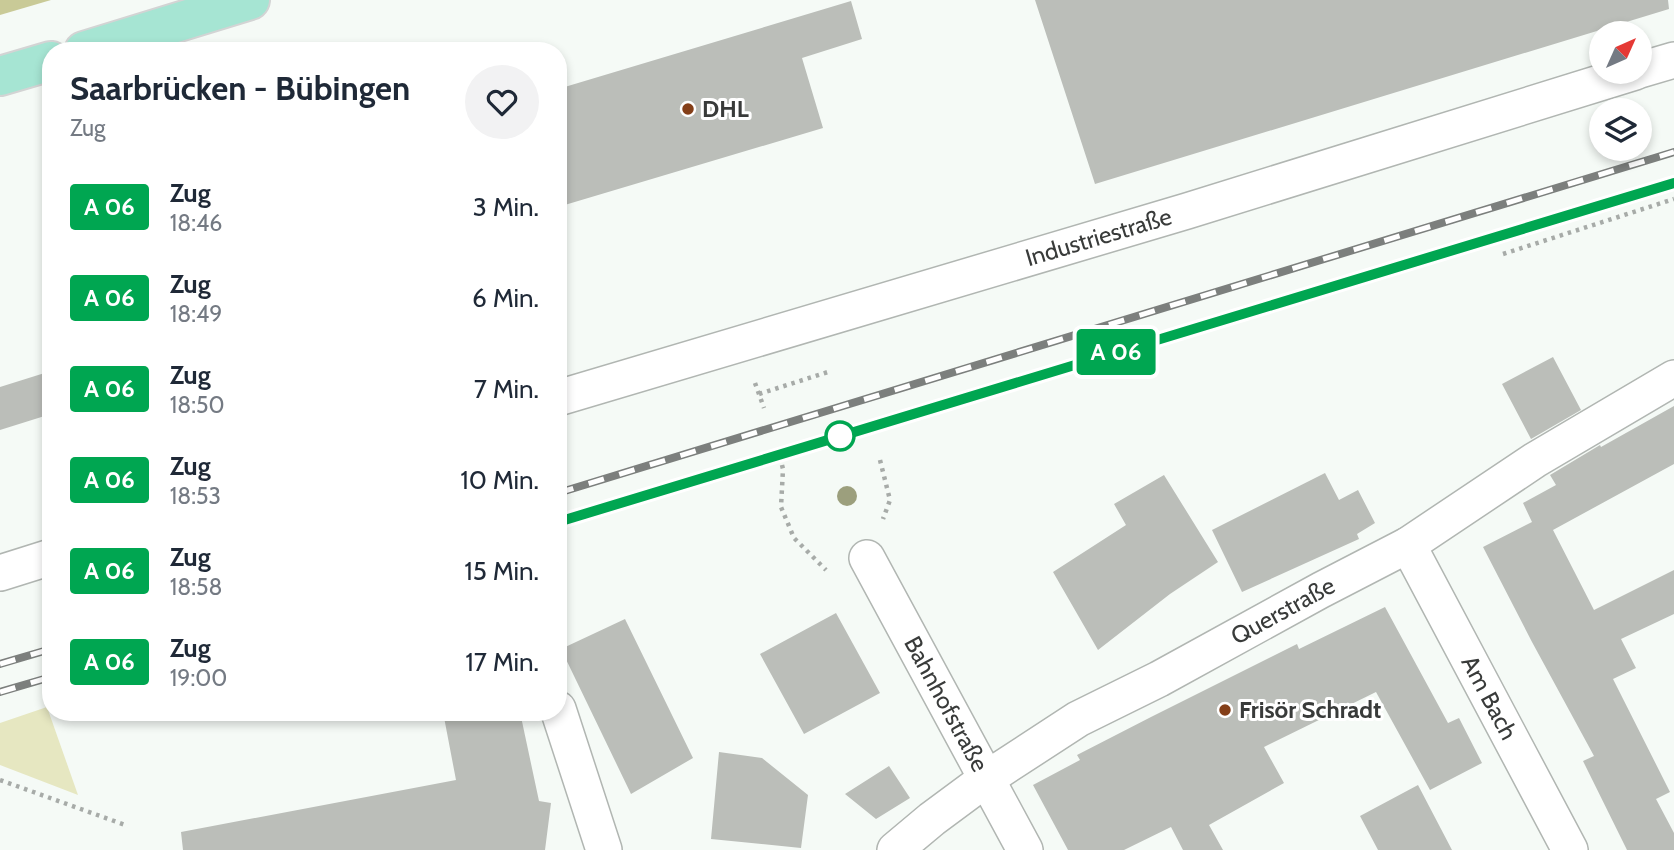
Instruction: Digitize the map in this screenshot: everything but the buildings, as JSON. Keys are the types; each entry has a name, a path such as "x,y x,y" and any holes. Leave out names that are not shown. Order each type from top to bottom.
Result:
{"main road":[{"path":"113,42 250,0"},
{"path":"0,76 42,64"}],"street":[{"name":"Industriestraße","path":"1652,67 1674,60"},
{"name":"Industriestraße","path":"567,395 1187,211 1595,84"},
{"name":"Querstraße","path":"895,850 986,779 1078,719 1408,545 1535,460 1674,379"},
{"name":"Am Bach","path":"1408,545 1570,850"},
{"name":"Bahnhofstraße","path":"867,558 1025,850"},
{"path":"0,573 42,559"},
{"path":"562,721 604,850"}],"path":[{"path":"1503,254 1674,199"},
{"path":"759,394 831,371"},
{"path":"754,377 764,408"},
{"path":"867,558 890,500 880,460"},
{"path":"782,465 780,507 794,538 832,576"},
{"path":"0,780 128,826"}],"green space":[{"path":"0,0 51,0 0,15"},
{"path":"42,709 42,721 52,721 78,795 0,765 0,723"}],"railway":[{"path":"567,490 1674,152"},
{"path":"567,519 1674,183"},
{"path":"0,664 42,652"},
{"path":"0,692 42,680"}],"train":[{"path":"567,519 1674,183"}],"place":[{"name":"DHL","path":"688,109"},
{"name":"Frisör Schradt","path":"1225,710"}]}
